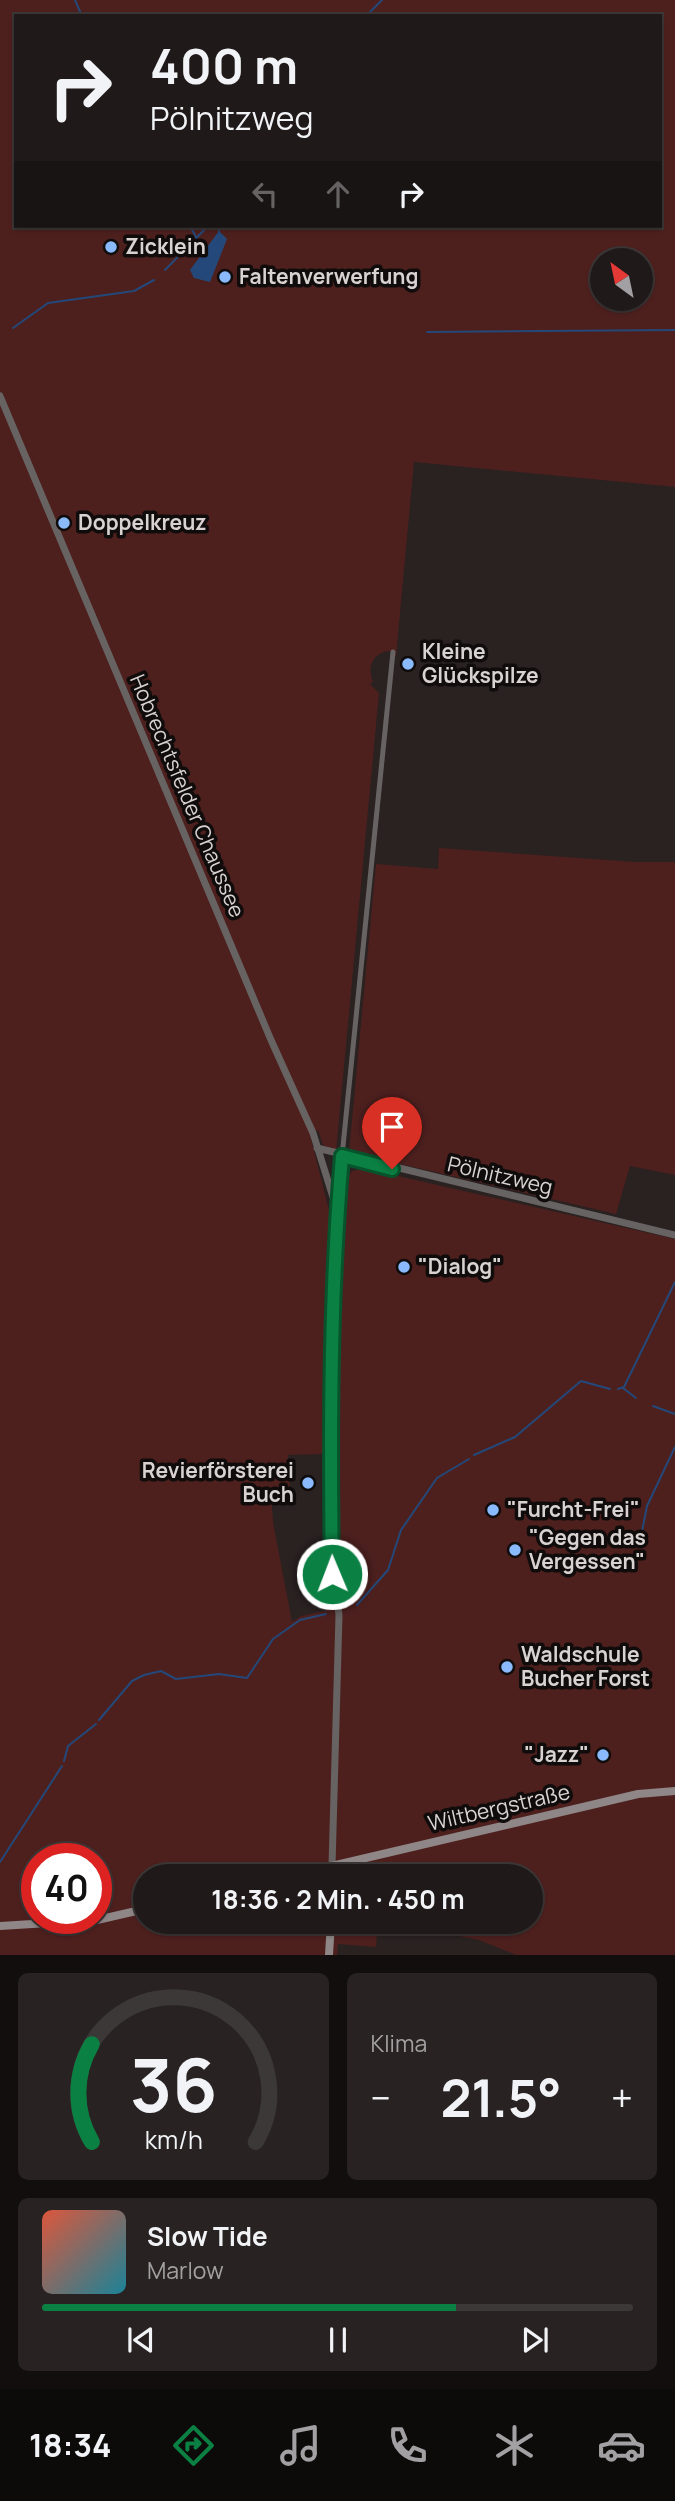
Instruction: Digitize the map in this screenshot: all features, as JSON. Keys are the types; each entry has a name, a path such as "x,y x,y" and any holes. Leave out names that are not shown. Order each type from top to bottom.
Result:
{"main road":[{"name":"Wiltbergstraße","path":"340,1864 638,1794 675,1791"},
{"path":"0,1926 97,1920 133,1912"},
{"path":"329,1955 330,1934"}],"street":[{"name":"Hobrechtsfelder Chaussee","path":"0,396 317,1148 337,1210"},
{"name":"Hobrechtsfelder Chaussee","path":"332,1864 340,1615 332,1574 331,1489 337,1210 393,652"},
{"name":"Pölnitzweg","path":"317,1148 675,1235"}],"shaded area":[{"path":"0,0 675,0 675,487 414,462 396,656 389,651 383,652 375,658 371,667 373,682 370,684 379,693 336,1152 323,1145 318,1130 310,1135 330,1214 332,1242 342,1237 347,1178 352,1171 363,1168 675,1239 675,1955 516,1955 479,1940 450,1934 543,1934 543,1864 133,1864 133,1934 377,1934 376,1947 338,1944 337,1955 0,1955","holes":["325,1454 325,1546 333,1609 301,1616 292,1622 273,1522 271,1492 290,1490 288,1455"]},
{"path":"439,848 635,862 675,862 675,1175 630,1166 616,1214 349,1152 376,864 438,869"}],"water":[{"path":"219,231 227,239 210,282 194,278 190,270"}],"waterway":[{"path":"75,0 81,14"},
{"path":"368,14 382,0"},
{"path":"191,228 196,237"},
{"path":"165,270 206,228"},
{"path":"13,328 48,303 134,291 154,280"},
{"path":"427,332 675,330"},
{"path":"618,1389 624,1387 675,1282"},
{"path":"474,1455 515,1437 581,1381 610,1389"},
{"path":"623,1388 636,1398"},
{"path":"653,1406 675,1414"},
{"path":"642,1531 647,1506 675,1447"},
{"path":"357,1605 388,1570 401,1530 437,1478 469,1459"},
{"path":"99,1720 132,1681 144,1675 161,1671 176,1679 219,1674 247,1678 273,1639 300,1620 326,1614"},
{"path":"64,1761 68,1746 96,1724"},
{"path":"0,1862 62,1766"}],"place":[{"name":"Zicklein","path":"111,247"},
{"name":"Faltenverwerfung","path":"225,277"},
{"name":"Doppelkreuz","path":"64,523"},
{"name":"Kleine Glückspilze","path":"408,664"},
{"name":"\"Dialog\"","path":"404,1267"},
{"name":"Revierförsterei Buch","path":"308,1483"},
{"name":"\"Furcht-Frei\"","path":"493,1510"},
{"name":"\"Gegen das Vergessen\"","path":"515,1550"},
{"name":"Waldschule Bucher Forst","path":"507,1667"},
{"name":"\"Jazz\"","path":"603,1755"}],"route":[{"path":"332,1574 332,1411 337,1210 342,1156 392,1169"}]}
